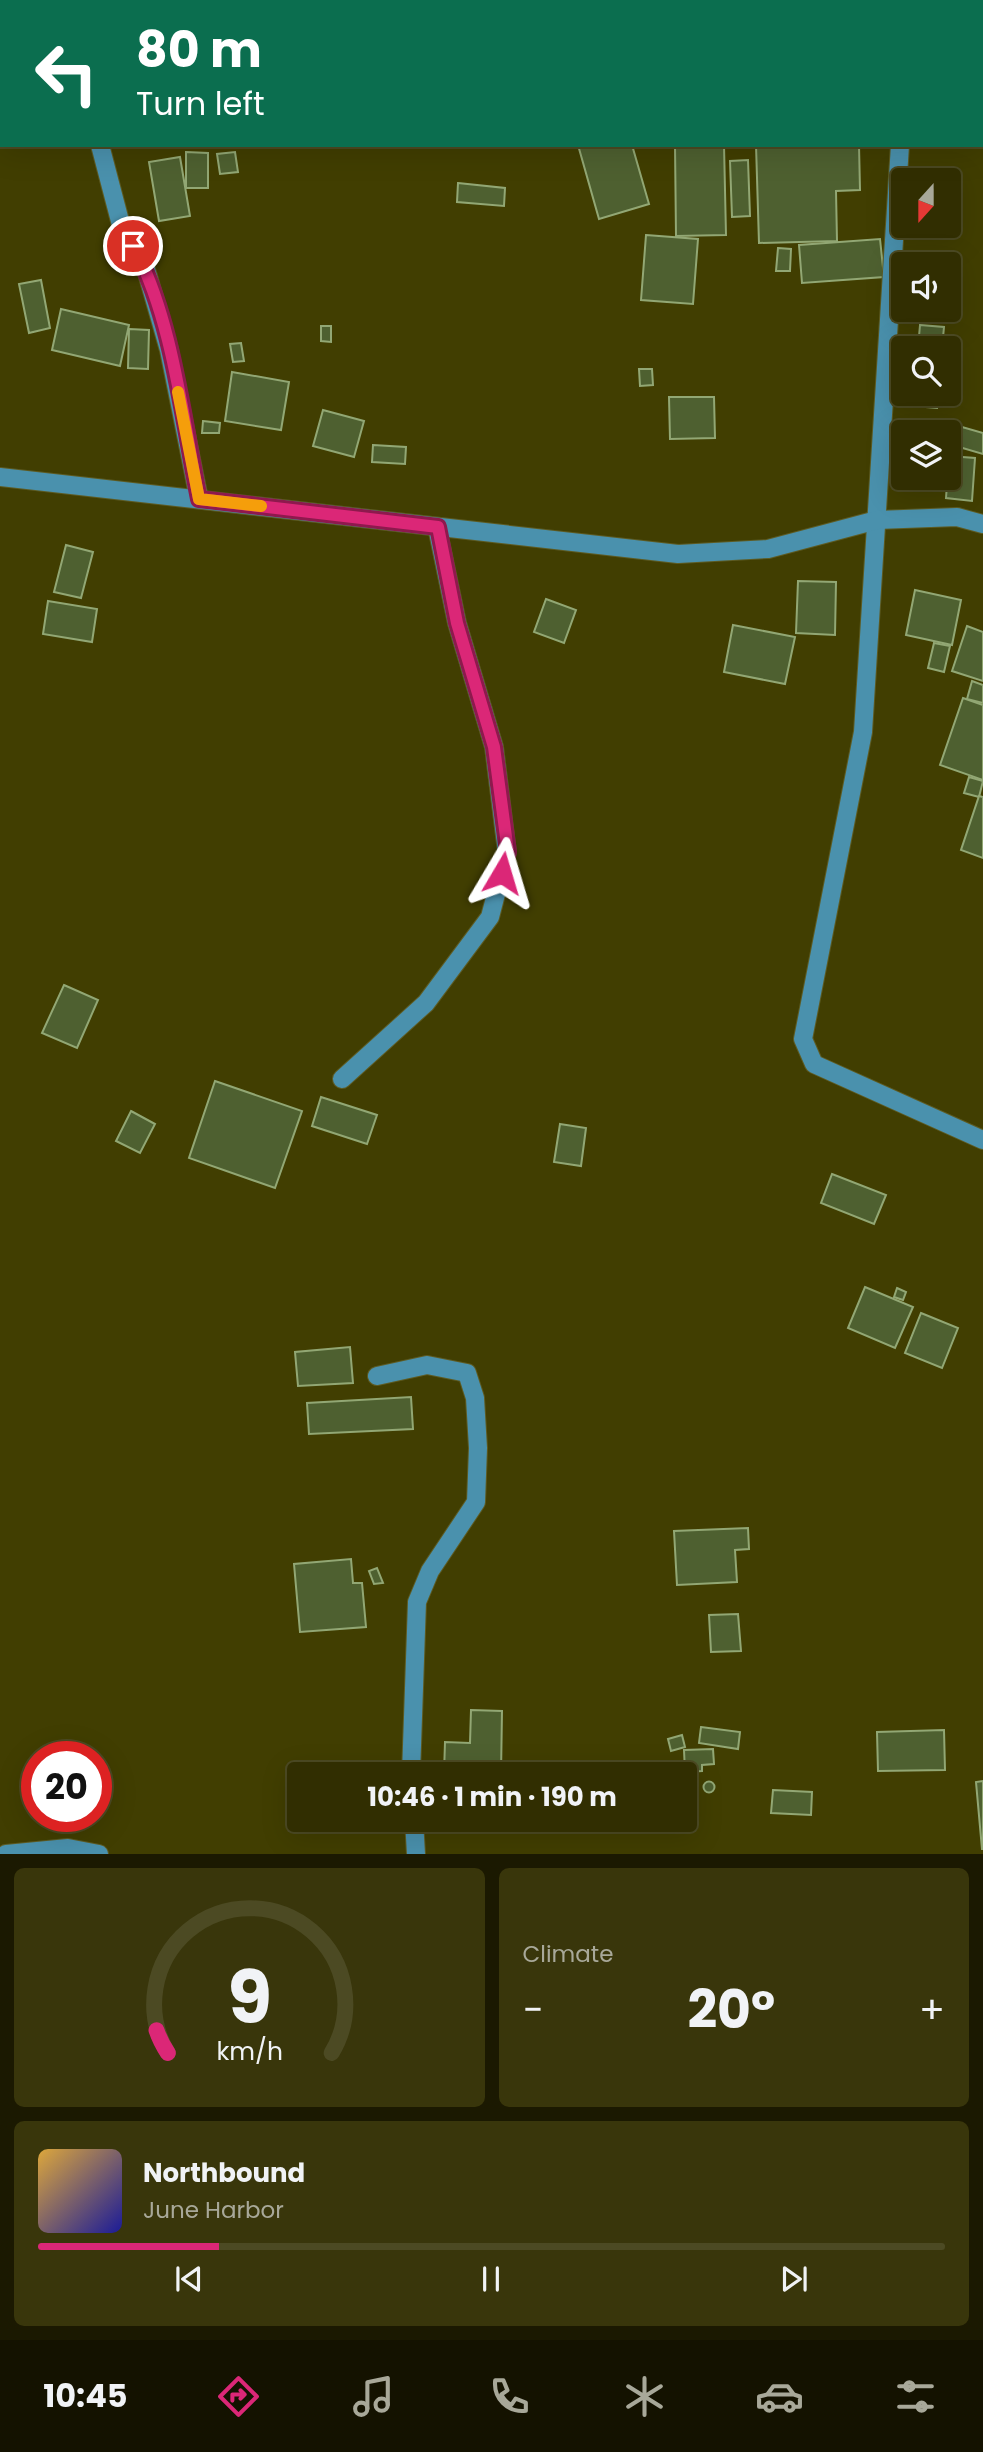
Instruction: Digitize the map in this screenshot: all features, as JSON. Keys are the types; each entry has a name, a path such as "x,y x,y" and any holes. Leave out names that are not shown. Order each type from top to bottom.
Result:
{"street":[{"path":"101,147 121,225 145,266 169,350 199,499"},
{"path":"900,147 863,732 803,1039 814,1064 983,1140"},
{"path":"0,477 678,554 768,549 877,520 957,517 983,524"},
{"path":"342,1079 426,1003 490,917 508,852 494,747 457,623 438,527"},
{"path":"377,1376 427,1365 467,1373 475,1398 478,1448 476,1502 430,1571 417,1602 411,1762"},
{"path":"415,1832 416,1853"},
{"path":"6,1853 68,1848 99,1853"}],"building":[{"path":"579,147 633,147 649,204 599,219"},
{"path":"675,147 724,147 726,235 676,236"},
{"path":"756,147 859,147 860,190 836,191 837,241 759,243"},
{"path":"186,152 208,153 208,188 186,188"},
{"path":"235,152 238,172 220,174 217,154"},
{"path":"180,157 190,216 159,221 149,162"},
{"path":"748,160 750,216 732,217 730,161"},
{"path":"458,183 505,188 504,206 457,202"},
{"path":"646,235 698,239 693,304 641,300"},
{"path":"880,239 884,277 802,283 799,245"},
{"path":"778,248 791,249 790,271 776,271"},
{"path":"41,280 50,328 29,333 19,284"},
{"path":"61,309 129,325 120,366 52,350"},
{"path":"920,325 944,327 943,336 919,336"},
{"path":"321,326 331,326 331,342 321,341"},
{"path":"129,329 149,330 148,369 128,368"},
{"path":"241,343 244,361 233,362 230,344"},
{"path":"639,369 652,369 653,385 640,386"},
{"path":"232,372 289,382 281,430 225,421"},
{"path":"669,397 714,397 715,438 670,439"},
{"path":"323,410 364,421 354,457 313,446"},
{"path":"203,421 220,423 219,433 202,433"},
{"path":"961,427 983,433 983,454 961,448"},
{"path":"373,445 406,447 405,464 372,462"},
{"path":"961,457 975,458 972,501 946,498 947,490 961,490"},
{"path":"66,545 93,552 81,598 54,592"},
{"path":"798,581 836,582 835,635 796,633"},
{"path":"915,590 961,600 952,645 906,635"},
{"path":"546,599 576,610 564,643 534,632"},
{"path":"48,601 97,609 92,642 43,634"},
{"path":"733,625 795,637 785,684 724,672"},
{"path":"967,626 983,632 983,681 952,671"},
{"path":"934,643 950,646 944,672 928,668"},
{"path":"972,681 983,685 983,703 967,699"},
{"path":"963,698 983,705 983,780 940,765"},
{"path":"969,777 983,781 979,797 964,793"},
{"path":"979,796 983,797 983,858 961,850"},
{"path":"64,985 98,1000 77,1048 42,1033"},
{"path":"215,1081 302,1111 275,1188 189,1158"},
{"path":"321,1097 377,1115 367,1144 312,1126"},
{"path":"131,1111 155,1124 140,1153 116,1141"},
{"path":"560,1124 586,1128 581,1166 554,1162"},
{"path":"832,1174 886,1195 874,1224 821,1203"},
{"path":"865,1287 913,1307 895,1348 848,1328"},
{"path":"897,1288 906,1292 903,1300 894,1297"},
{"path":"921,1313 958,1328 942,1368 905,1353"},
{"path":"350,1347 353,1383 298,1386 295,1352"},
{"path":"411,1397 413,1429 309,1434 307,1403"},
{"path":"748,1528 749,1549 735,1550 737,1582 677,1585 674,1531"},
{"path":"351,1559 353,1583 362,1583 366,1627 300,1632 294,1564"},
{"path":"377,1568 383,1583 374,1584 369,1571"},
{"path":"738,1614 741,1651 711,1652 709,1615"},
{"path":"471,1710 502,1711 501,1762 444,1762 445,1742 470,1743"},
{"path":"701,1727 740,1732 738,1749 699,1743"},
{"path":"944,1730 945,1770 878,1771 877,1732"},
{"path":"682,1735 685,1747 671,1751 668,1739"},
{"path":"713,1749 714,1764 702,1765 702,1771 697,1771 697,1762 685,1762 684,1750"},
{"path":"983,1781 983,1849 982,1849 976,1782"},
{"path":"709,1782 713,1783 713,1791 709,1792 705,1791 704,1787 705,1783"},
{"path":"773,1790 812,1792 811,1815 771,1813"}],"slow traffic":[{"path":"178,392 199,499 261,506"}],"route":[{"path":"133,246 145,266 169,350 199,499 438,527 457,623 494,747 508,852 502,873"}]}
